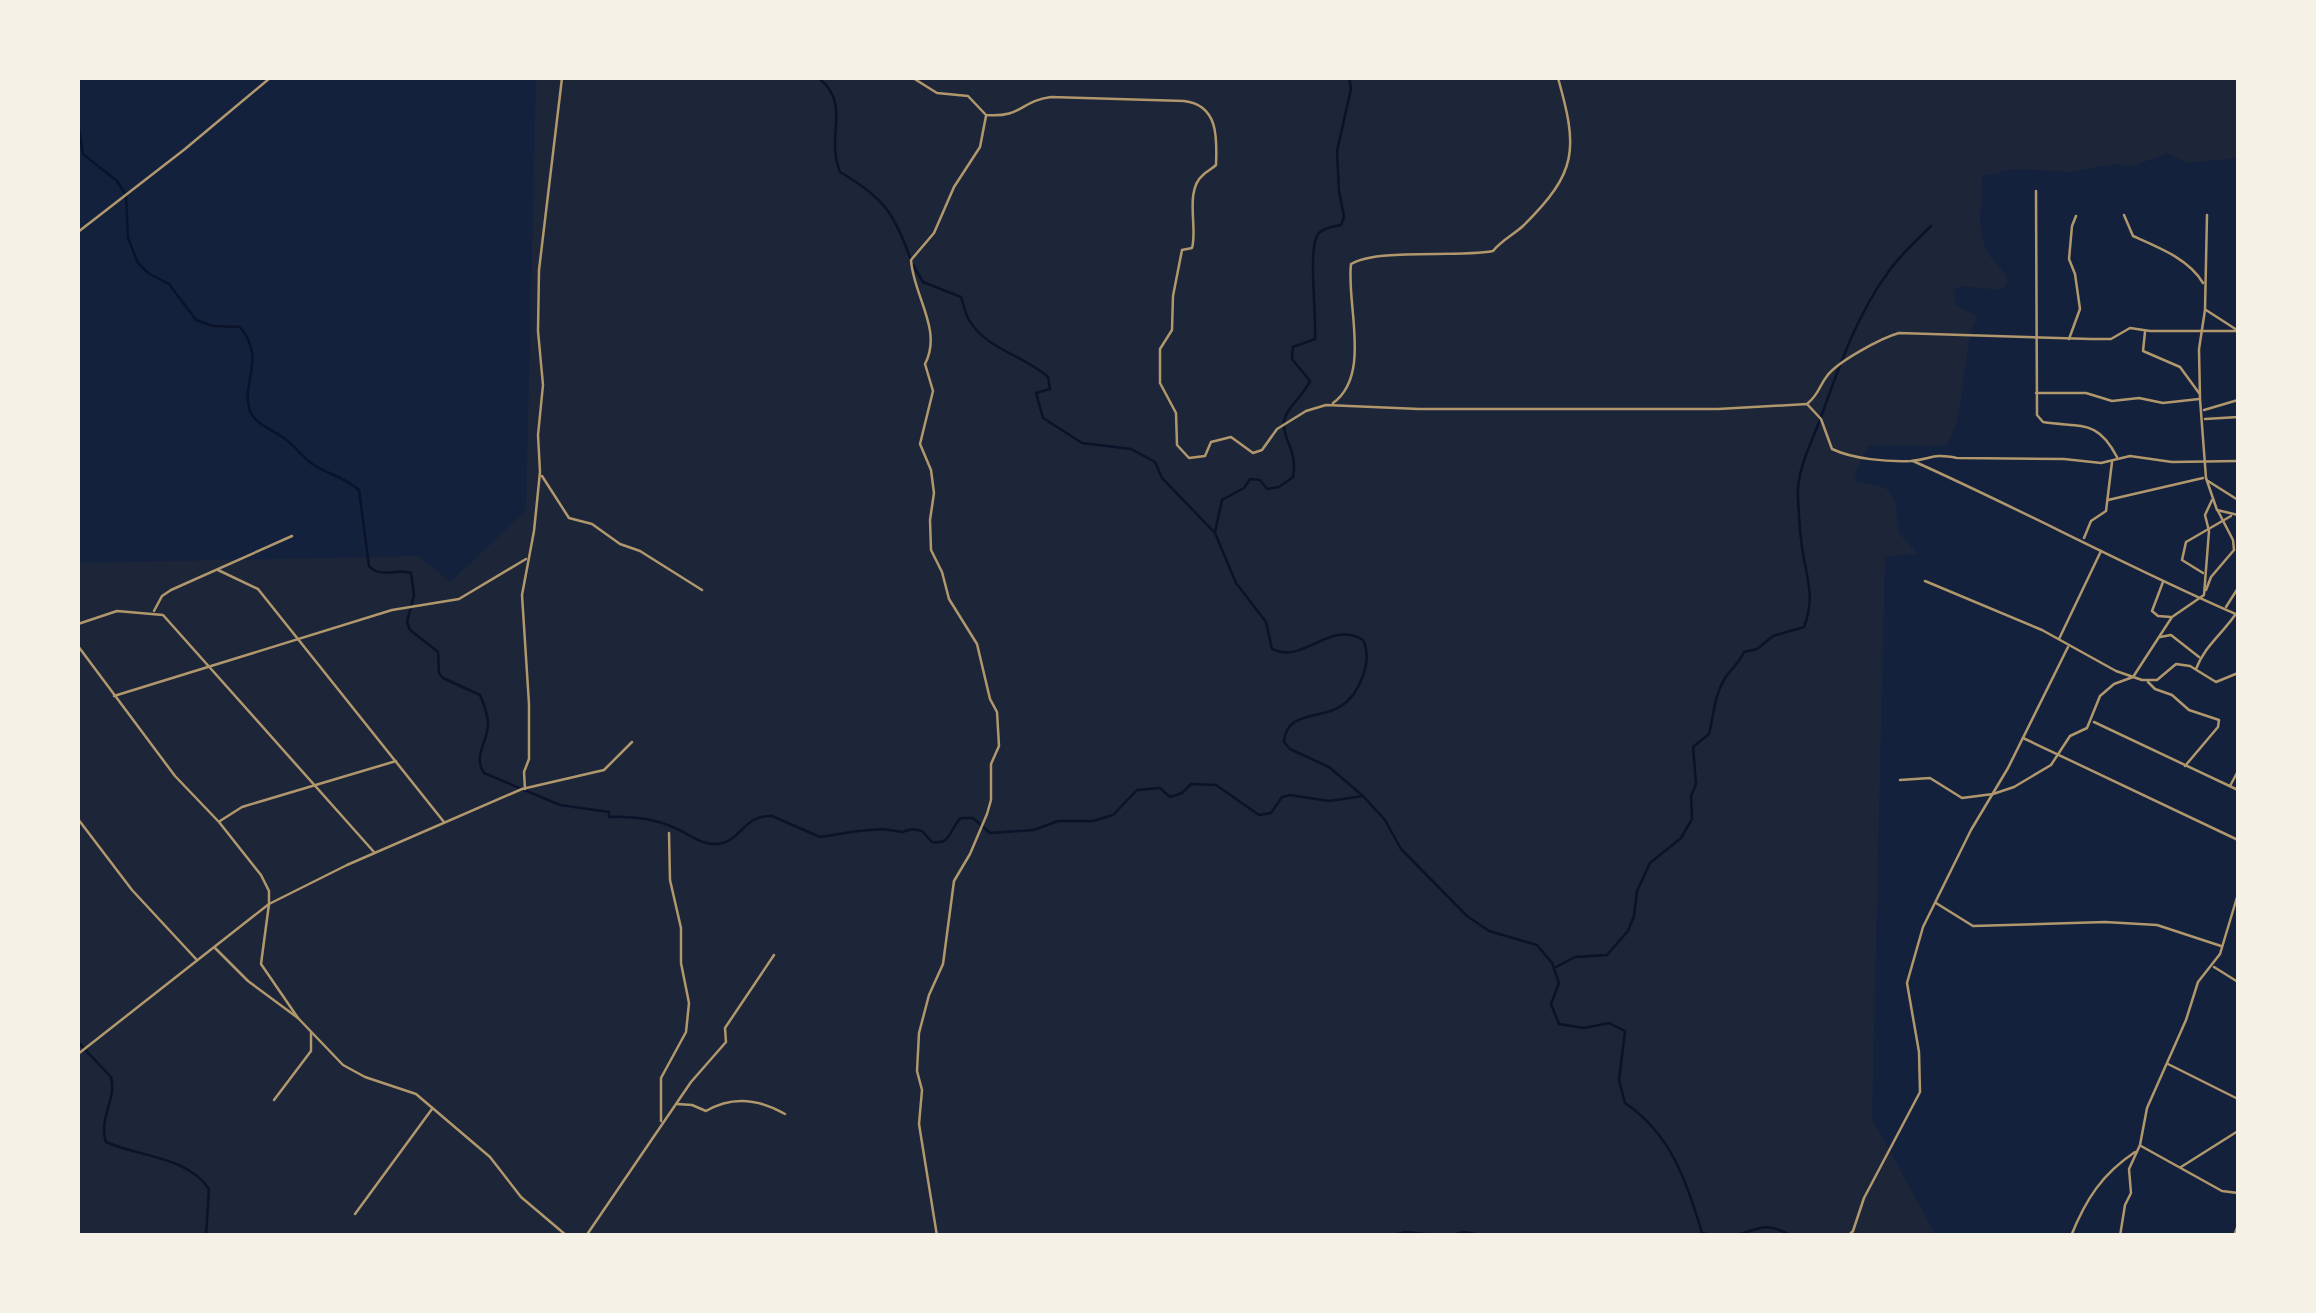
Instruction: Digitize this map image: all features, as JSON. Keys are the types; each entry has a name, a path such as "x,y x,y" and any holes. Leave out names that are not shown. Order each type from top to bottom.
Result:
{"street":[{"path":"78,232 270,78"},
{"path":"524,789 529,759 529,704 522,594 540,472 538,435 544,385 538,330 539,270 562,78"},
{"path":"913,78 936,93 968,96 986,114 1013,115 1031,102 1050,98 1195,102 1216,128 1216,165 1199,181 1192,210 1194,243 1192,248 1182,250 1173,296 1172,330 1160,349 1160,384 1176,413 1177,445 1189,458 1206,454 1211,442 1231,438 1253,454 1262,450 1276,429 1314,408 1330,405 1420,410 1718,409 1807,404 1815,409 1827,442 1838,452 1912,461 2237,615 2200,657 2196,670"},
{"path":"1096,78 1176,78"},
{"path":"1330,405 1349,387 1352,376 1356,325 1350,264 1375,255 1493,251 1502,239 1514,233 1552,191 1568,165 1573,137 1558,78"},
{"path":"937,1236 919,1124 919,1033 942,964 954,881 970,854 991,800 992,764 999,752 999,730 977,644 948,599 942,572 930,547 934,494 920,441 933,391 925,364 931,336 911,260 934,233 954,187 980,147 986,114"},
{"path":"2036,191 2039,420 2084,425 2101,433 2118,458"},
{"path":"2124,215 2134,236 2191,268 2206,287"},
{"path":"1900,780 1930,778 1962,798 1993,794 2023,783 2051,764 2070,736 2083,732 2092,721 2100,696 2114,684 2133,677 2172,618 2199,600 2211,576 2234,550 2233,540 2212,500 2204,461 2199,349 2205,310 2208,215"},
{"path":"2069,338 2080,309 2069,259 2076,216"},
{"path":"2205,310 2238,331"},
{"path":"1807,404 1818,394 1829,372 1878,340 1898,332 2111,339 2130,328 2238,331"},
{"path":"2145,330 2143,351 2180,367 2200,396"},
{"path":"2036,393 2086,393 2112,401 2139,398 2163,403 2200,396"},
{"path":"2203,410 2238,400"},
{"path":"2203,419 2238,417"},
{"path":"1912,461 1940,454 1957,458 2064,458 2101,463 2118,458 2238,461"},
{"path":"2084,540 2090,521 2106,512 2112,460"},
{"path":"540,472 569,518 592,524 702,590"},
{"path":"2108,500 2206,479 2238,500"},
{"path":"2206,590 2205,515 2212,500"},
{"path":"2217,510 2238,515"},
{"path":"2203,573 2182,558 2186,542 2232,515"},
{"path":"154,612 162,596 171,590 292,536"},
{"path":"2059,640 2102,550"},
{"path":"112,696 392,610 460,599 528,558"},
{"path":"218,570 253,586 445,823"},
{"path":"2164,581 2153,613 2172,618"},
{"path":"1925,582 2059,640 2148,682 2189,710 2219,720 2218,728 2184,767"},
{"path":"2224,610 2238,588"},
{"path":"78,624 117,611 154,612 170,621 375,853"},
{"path":"2156,640 2171,635 2200,657"},
{"path":"78,646 174,776 219,822 266,882 269,904 261,964 298,1018 353,1072 416,1094 490,1156 520,1197 567,1236"},
{"path":"1848,1236 1920,1092 1919,1052 1907,983 1934,902 2068,647"},
{"path":"2148,682 2157,680 2176,664 2216,682 2238,673"},
{"path":"2092,721 2238,790"},
{"path":"2022,737 2238,840"},
{"path":"78,1054 269,904 524,789 604,770 632,742"},
{"path":"219,822 242,807 396,761"},
{"path":"2230,786 2238,772"},
{"path":"78,819 132,890 197,960"},
{"path":"661,1123 661,1078 686,1032 690,1003 681,963 679,916 670,880 669,832"},
{"path":"2120,1236 2131,1192 2129,1170 2139,1148 2147,1108 2190,1011 2198,982 2223,946 2238,894"},
{"path":"1934,902 1974,926 2106,922 2157,925 2223,946"},
{"path":"214,946 248,981 298,1018"},
{"path":"586,1236 661,1123 724,1045 725,1028 774,955"},
{"path":"2212,966 2238,982"},
{"path":"274,1100 306,1060 313,1044 311,1032"},
{"path":"2167,1063 2238,1099"},
{"path":"675,1104 692,1105 706,1112 732,1100 752,1100 785,1114"},
{"path":"355,1214 433,1108"},
{"path":"2182,1167 2238,1131"},
{"path":"2139,1148 2222,1191 2238,1194"},
{"path":"2071,1236 2099,1181 2139,1148"},
{"path":"2234,1236 2238,1224"}],"shaded area":[{"path":"536,78 2238,78 2238,158 2187,163 2168,153 2130,167 2114,164 2070,172 2015,169 1982,176 1982,237 2008,282 2001,290 1962,286 1954,290 1956,305 1977,316 1953,432 1946,446 1868,445 1856,472 1855,481 1886,488 1895,501 1899,533 1918,554 1885,556 1872,1119 1936,1235 78,1235 78,563 419,556 450,582 526,511"}],"waterway":[{"path":"819,78 834,99 840,172 884,206 910,258"},
{"path":"1215,532 1222,500 1244,488 1250,479 1260,480 1267,489 1279,487 1293,477 1284,422 1310,381 1292,359 1293,347 1315,339 1315,240 1321,231 1341,225 1344,217 1337,151 1351,89 1349,78"},
{"path":"78,122 83,154 117,181 126,195 128,238 138,263 169,284 196,320 213,326 240,327 252,350 248,391 252,416 311,463 359,490 369,566 379,572 411,573 414,595 407,622 410,630 438,652 443,678 480,695 483,702 488,722 480,754 484,773 560,805 609,812 609,817 657,822 711,844 732,839 754,820 772,816 820,837 913,829 938,842 947,839 961,818 973,818 990,833 1034,830 1058,821 1093,821 1113,815 1137,790 1160,788 1170,797 1191,784 1216,785 1259,815 1271,813 1282,797 1290,795 1329,801 1363,796"},
{"path":"1556,967 1575,957 1607,955 1628,931 1637,891 1650,863 1681,838 1692,819 1691,796 1696,784 1693,747 1709,734 1716,698 1725,678 1744,652 1757,649 1773,636 1804,627 1810,593 1799,513 1802,467 1867,305 1894,265 1931,226"},
{"path":"913,265 923,282 961,297 969,320 986,338 1048,377 1050,389 1036,393 1043,418 1082,443 1131,449 1155,462 1162,478 1215,533 1236,583 1266,622 1272,649 1295,651 1339,635 1363,640 1363,676 1348,701 1333,710 1298,720 1286,732 1284,742 1290,749 1329,767 1363,796 1385,820 1401,849 1467,916 1489,931 1537,945 1552,963 1559,983 1551,1004 1559,1024 1584,1028 1609,1023 1625,1031 1619,1080 1625,1103 1666,1144 1683,1178 1702,1233 1716,1236"},
{"path":"78,1042 111,1077 112,1093 104,1125 106,1142 175,1164 200,1178 209,1189 206,1236"},
{"path":"1735,1236 1769,1227 1791,1236"},
{"path":"1390,1236 1405,1232 1445,1236"},
{"path":"1449,1236 1464,1232 1486,1236"}]}
